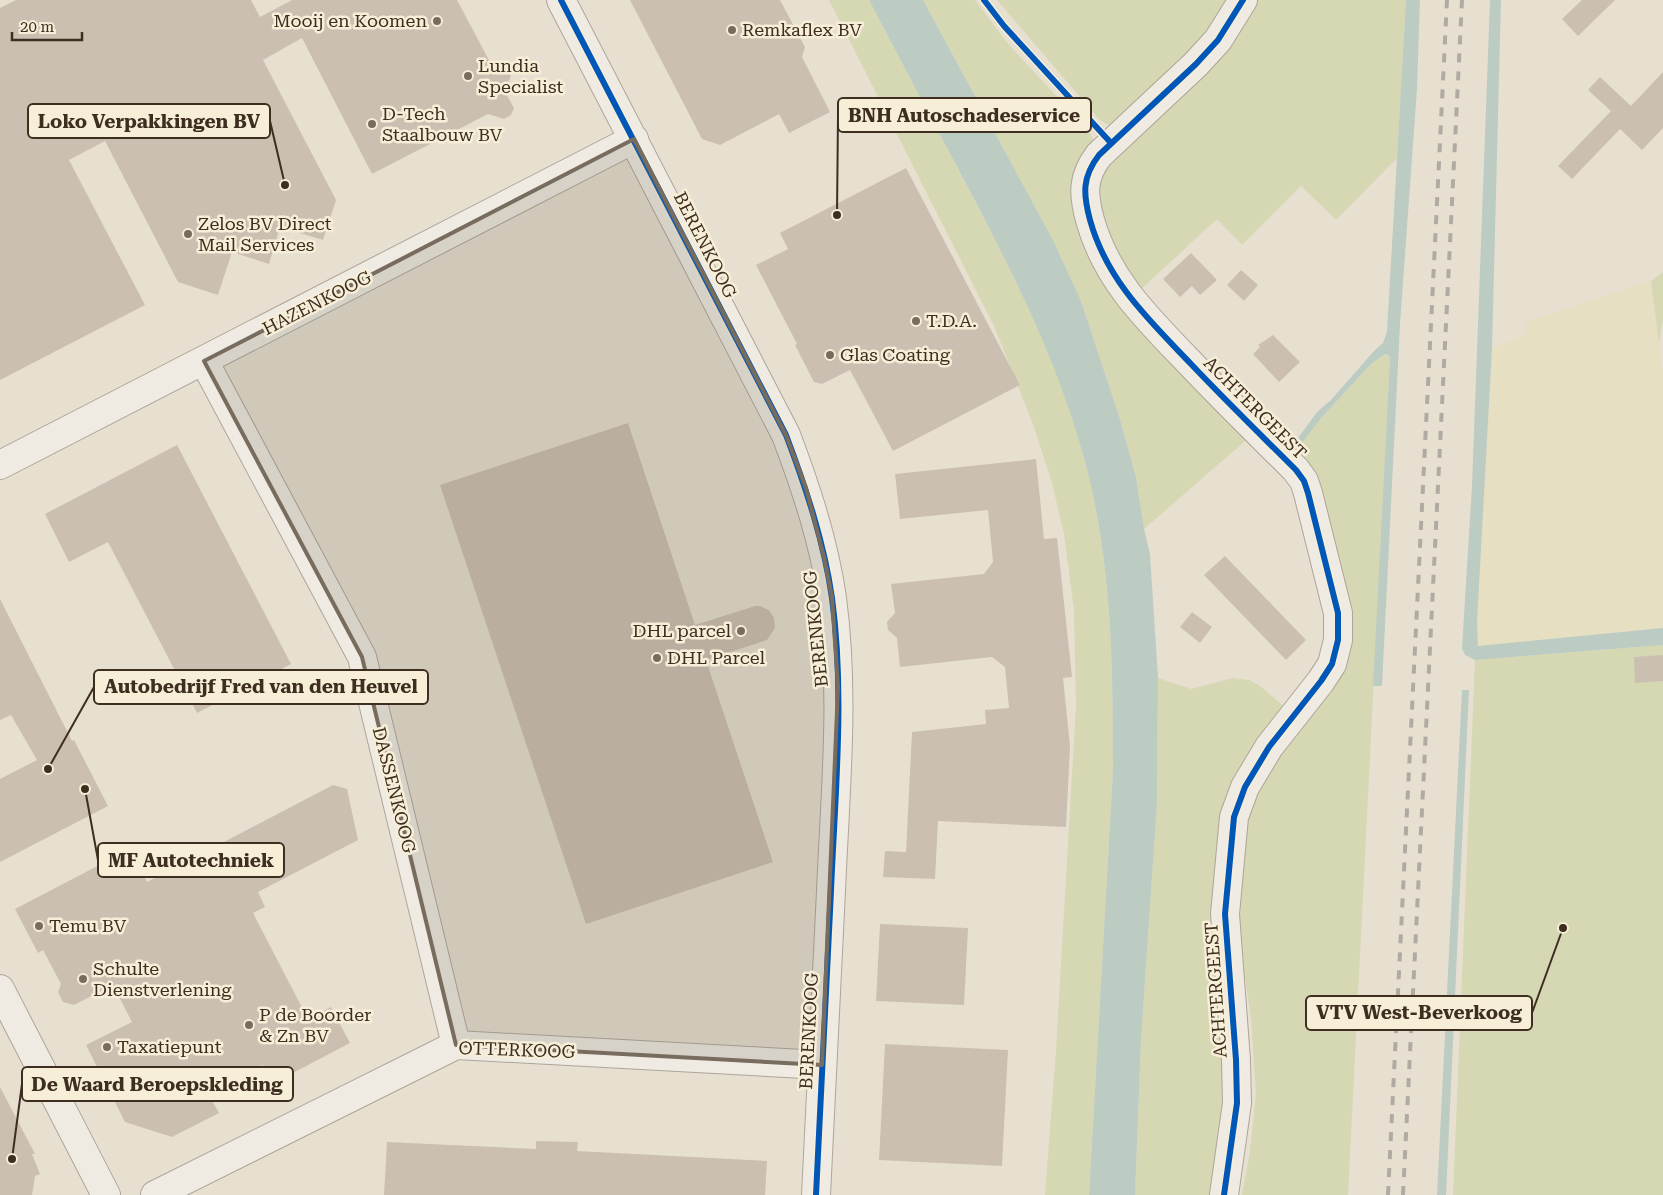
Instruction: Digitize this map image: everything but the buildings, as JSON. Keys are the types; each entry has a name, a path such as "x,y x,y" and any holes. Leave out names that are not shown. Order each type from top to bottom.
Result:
{"street":[{"name":"BERENKOOG","path":"561,0 786,436 806,488 824,557 832,597 836,641 838,740 816,1195"},
{"name":"ACHTERGEEST","path":"1224,1195 1237,1104 1236,1060 1225,914 1234,817 1245,787 1269,747 1321,682 1332,664 1338,640 1338,613 1304,482 1296,470 1216,391 1138,309 1101,254 1084,194 1086,179 1091,166 1099,155 1196,64 1218,40 1243,0"},
{"name":"HAZENKOOG","path":"0,465 634,139"},
{"name":"DASSENKOOG","path":"204,361 362,657 456,1045"},
{"path":"0,989 106,1195"},
{"name":"OTTERKOOG","path":"155,1195 456,1045 822,1065"}],"highlighted area":[{"path":"634,139 786,435 806,488 824,557 832,597 838,687 822,1065 456,1045 362,657 204,361"}],"shaded area":[{"path":"869,0 923,0 1053,240 1081,301 1119,416 1136,477 1150,554 1158,678 1157,803 1141,1040 1135,1195 1089,1195 1113,770 1109,613 1100,535 1093,496 1084,458 1061,386 1017,283"},
{"path":"1406,0 1420,0 1417,89 1400,324 1382,686 1373,686 1390,358 1388,355 1385,354 1371,364 1322,417 1297,449 1293,445 1317,412 1331,400 1383,343 1387,332"},
{"path":"1490,0 1501,0 1492,349 1477,622 1478,646 1663,628 1663,645 1475,660 1465,655 1462,648 1472,486"},
{"path":"1651,281 1663,371 1663,628 1478,646 1477,622 1492,349 1527,334 1524,323"},
{"path":"1462,690 1469,690 1446,1195 1437,1195"}],"green space":[{"path":"829,0 869,0 999,247 1032,315 1061,385 1084,458 1093,496 1100,535 1109,613 1113,770 1089,1195 1045,1195 1056,1050 1076,706 1074,610 1064,534 1052,483 1033,424 994,326"},
{"path":"923,0 975,0 1009,45 1089,131 1095,144 1079,210 1251,436 1144,529 1136,477 1119,416 1081,301 1053,240"},
{"path":"997,0 1237,0 1221,26 1112,127 1100,120"},
{"path":"1250,0 1406,0 1397,158 1336,220 1301,186 1242,245 1217,219 1140,290 1105,242 1094,180"},
{"path":"1663,272 1663,320 1659,343 1651,281"},
{"path":"1386,354 1390,358 1348,1195 1242,1195 1250,1151 1256,1094 1251,1018 1239,936 1245,837 1253,797 1275,756 1340,662 1290,454 1371,364"},
{"path":"1663,645 1663,1195 1453,1195 1475,660"},
{"path":"1158,678 1191,689 1233,678 1249,680 1260,686 1287,709 1242,769 1225,1065 1224,1141 1213,1195 1135,1195 1141,1040 1157,803"}],"railway":[{"path":"1388,1195 1447,0"},
{"path":"1403,1195 1462,0"}],"cycle path":[{"path":"561,0 786,435 807,495 829,577 836,634 838,671 838,744 816,1195"},
{"path":"984,0 1004,26 1111,143"},
{"path":"1224,1195 1237,1103 1236,1060 1225,914 1234,817 1245,787 1269,747 1321,681 1332,664 1338,640 1338,613 1304,481 1296,470 1160,332 1118,281 1097,242 1085,194 1089,171 1099,155 1196,64 1218,40 1243,0"}],"place":[{"name":"Mooij en Koomen","path":"437,21"},
{"name":"Remkaflex BV","path":"732,30"},
{"name":"Lundia Specialist","path":"468,76"},
{"name":"D-Tech Staalbouw BV","path":"372,124"},
{"name":"Loko Verpakkingen BV","path":"285,185"},
{"name":"BNH Autoschadeservice","path":"837,215"},
{"name":"Zelos BV Direct Mail Services","path":"188,234"},
{"name":"T.D.A.","path":"916,321"},
{"name":"Glas Coating","path":"830,355"},
{"name":"DHL parcel","path":"741,631"},
{"name":"DHL Parcel","path":"657,658"},
{"name":"Autobedrijf Fred van den Heuvel","path":"48,769"},
{"name":"MF Autotechniek","path":"85,789"},
{"name":"Temu BV","path":"39,926"},
{"name":"VTV West-Beverkoog","path":"1563,928"},
{"name":"Schulte Dienstverlening","path":"83,979"},
{"name":"P de Boorder & Zn BV","path":"249,1025"},
{"name":"Taxatiepunt","path":"107,1047"},
{"name":"De Waard Beroepskleding","path":"12,1159"}]}
